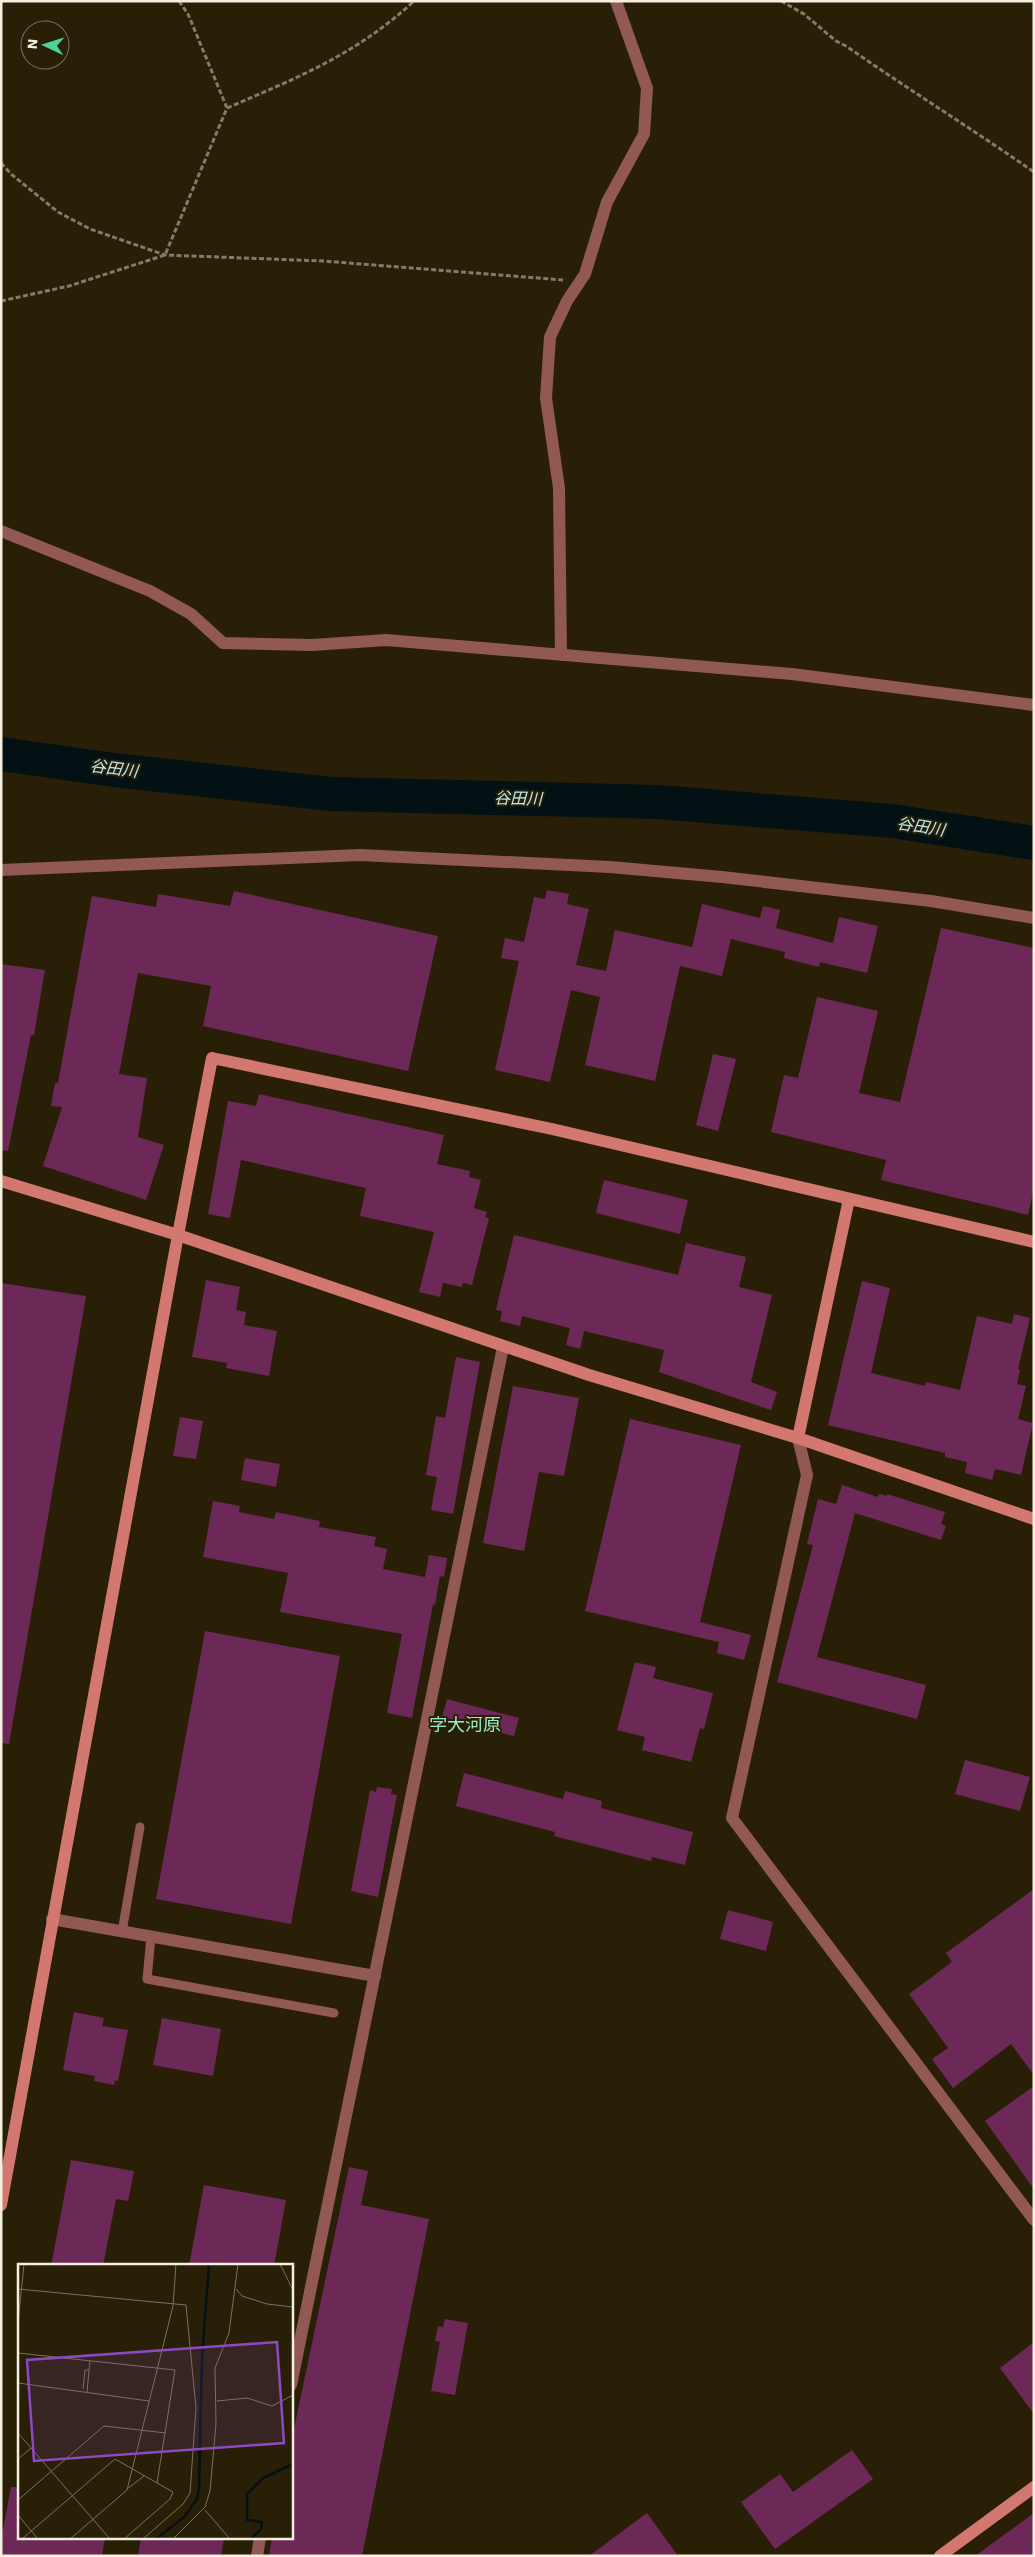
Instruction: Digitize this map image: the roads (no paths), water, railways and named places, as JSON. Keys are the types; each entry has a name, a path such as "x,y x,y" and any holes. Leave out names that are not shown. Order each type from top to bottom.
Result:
{"street":[{"path":"561,655 559,488 546,398 550,337 567,301 585,274 607,202 644,134 647,88 616,1"},
{"path":"1,531 150,591 190,614 223,643 312,644 386,640 792,674 1034,705"},
{"path":"1,870 360,855 610,867 712,876 931,902 1034,918"},
{"path":"1,2205 212,1058 552,1129 1034,1242"},
{"path":"1,1181 178,1235 503,1347 798,1438 1034,1519"},
{"path":"849,1199 798,1438 807,1475 732,1818 1034,2220"},
{"path":"292,2381 503,1347"},
{"path":"52,1920 375,1976"},
{"path":"940,2556 1034,2487"},
{"path":"257,2556 260,2540"}],"lane":[{"path":"122,1932 140,1827"},
{"path":"151,1937 147,1979 334,2013"}],"waterway":[{"name":"谷田川","path":"1,754 114,770 331,794 658,802 892,821 1034,843"}],"district":[{"name":"字大河原","path":"465,1725"}]}
